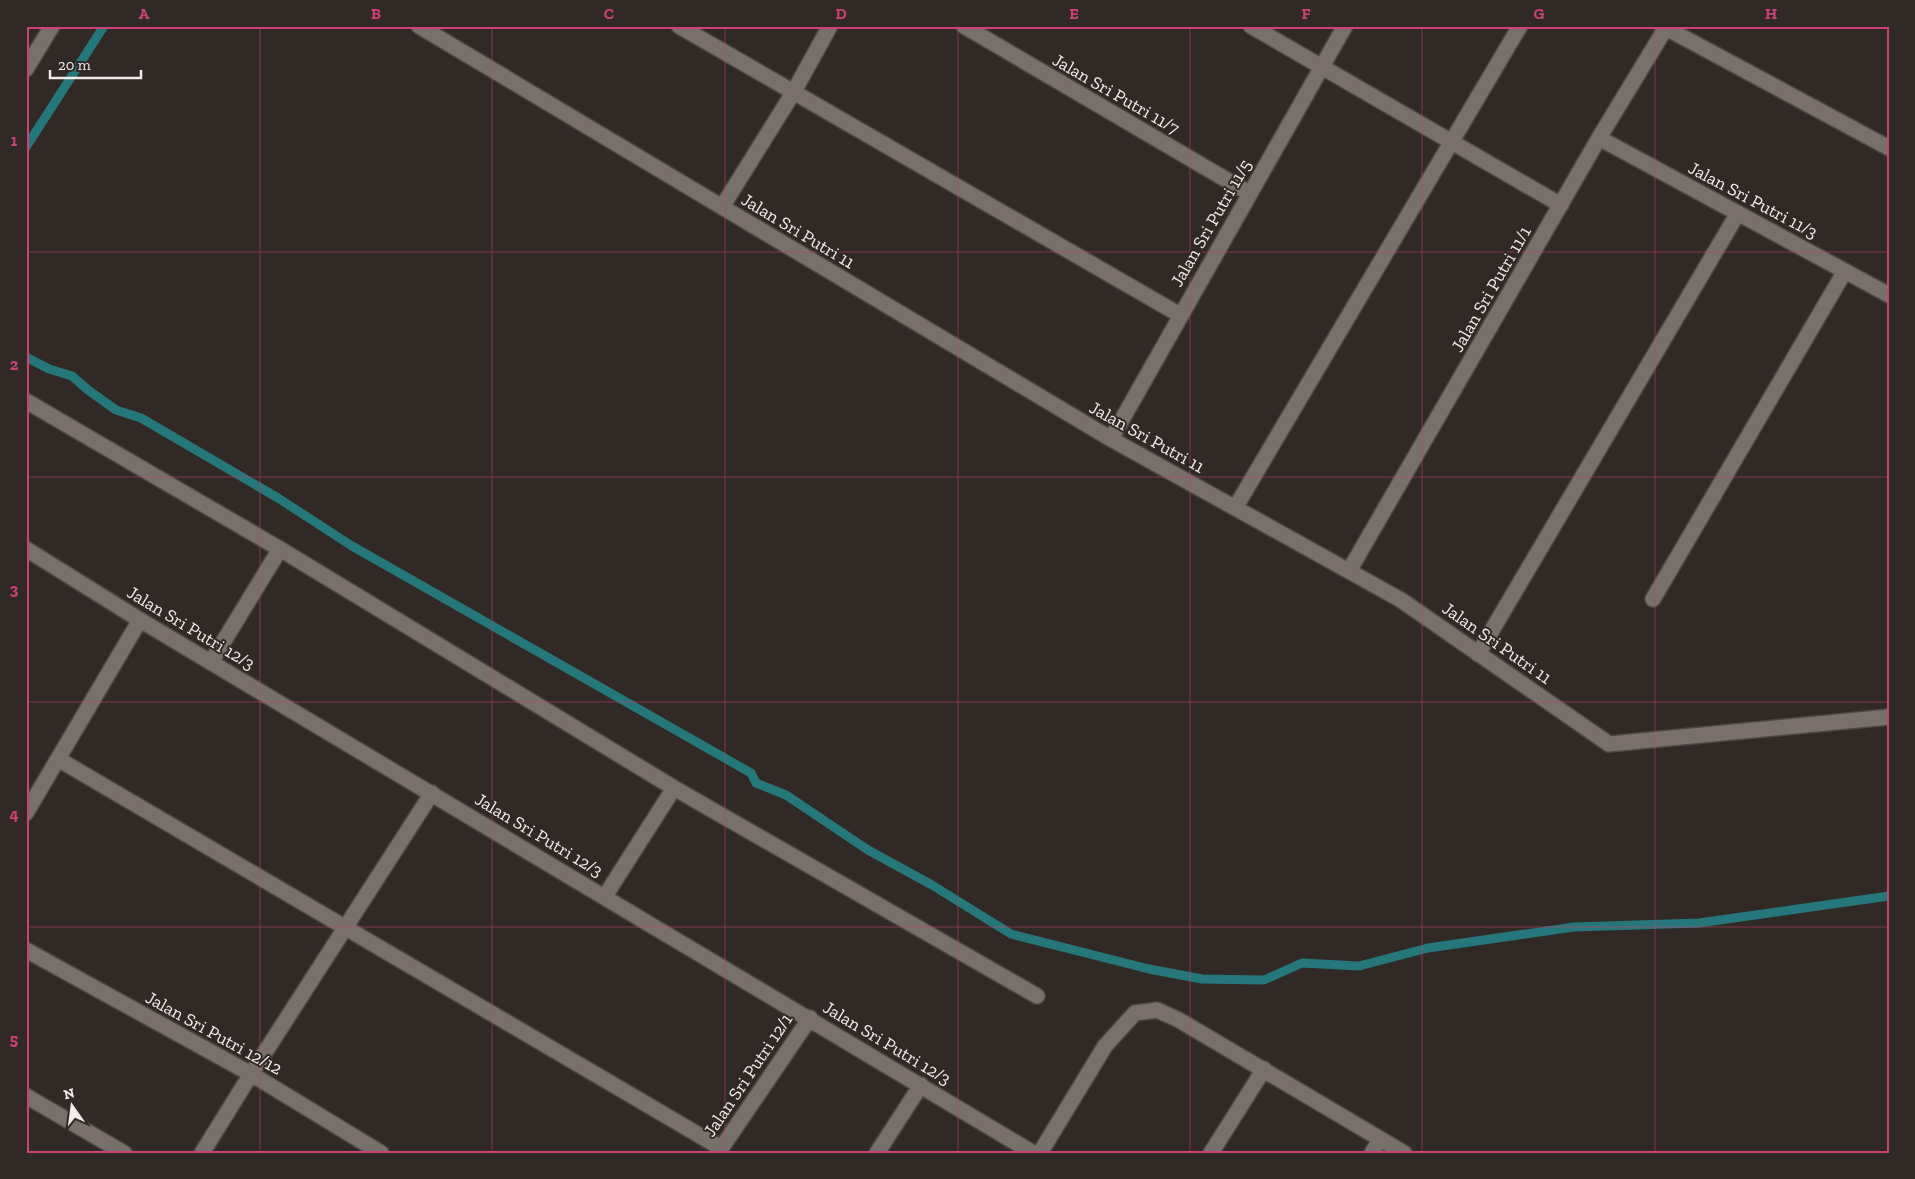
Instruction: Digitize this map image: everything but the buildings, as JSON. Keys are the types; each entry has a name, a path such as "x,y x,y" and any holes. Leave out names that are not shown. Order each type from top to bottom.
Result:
{"street":[{"path":"26,69 52,26"},
{"name":"Jalan Sri Putri 11","path":"419,26 1110,439 1401,600 1609,744 1889,717"},
{"path":"679,26 1180,315"},
{"path":"722,207 793,93 830,26"},
{"name":"Jalan Sri Putri 11/7","path":"964,26 1249,193"},
{"path":"1251,26 1561,205"},
{"name":"Jalan Sri Putri 11/5","path":"1110,439 1344,26"},
{"path":"1235,508 1520,26"},
{"path":"1666,27 1889,148"},
{"name":"Jalan Sri Putri 11/1","path":"1349,571 1599,138 1666,27"},
{"name":"Jalan Sri Putri 11/3","path":"1599,138 1889,295"},
{"path":"1478,654 1738,213"},
{"path":"1653,599 1845,271"},
{"path":"26,401 280,549 674,788 1037,996"},
{"name":"Jalan Sri Putri 12/3","path":"26,549 140,620 1034,1153"},
{"path":"211,662 280,549"},
{"path":"26,813 140,620"},
{"path":"58,759 719,1150"},
{"path":"604,896 674,788"},
{"path":"202,1153 432,793"},
{"name":"Jalan Sri Putri 12/12","path":"26,950 251,1074 381,1153"},
{"path":"1040,1153 1105,1046 1135,1013 1157,1010 1179,1020 1264,1069 1404,1153"},
{"name":"Jalan Sri Putri 12/1","path":"719,1150 810,1018"},
{"path":"1211,1153 1264,1069"},
{"path":"877,1153 921,1085"},
{"path":"26,1096 124,1153"},
{"path":"1372,1153 1380,1139"}],"waterway":[{"path":"26,147 104,26"},
{"path":"26,357 49,369 72,376 116,410 141,418 278,498 352,546 751,773 756,783 786,795 868,850 932,885 1011,934 1149,969 1202,979 1264,980 1302,963 1359,966 1428,948 1574,927 1699,923 1889,896"}]}
